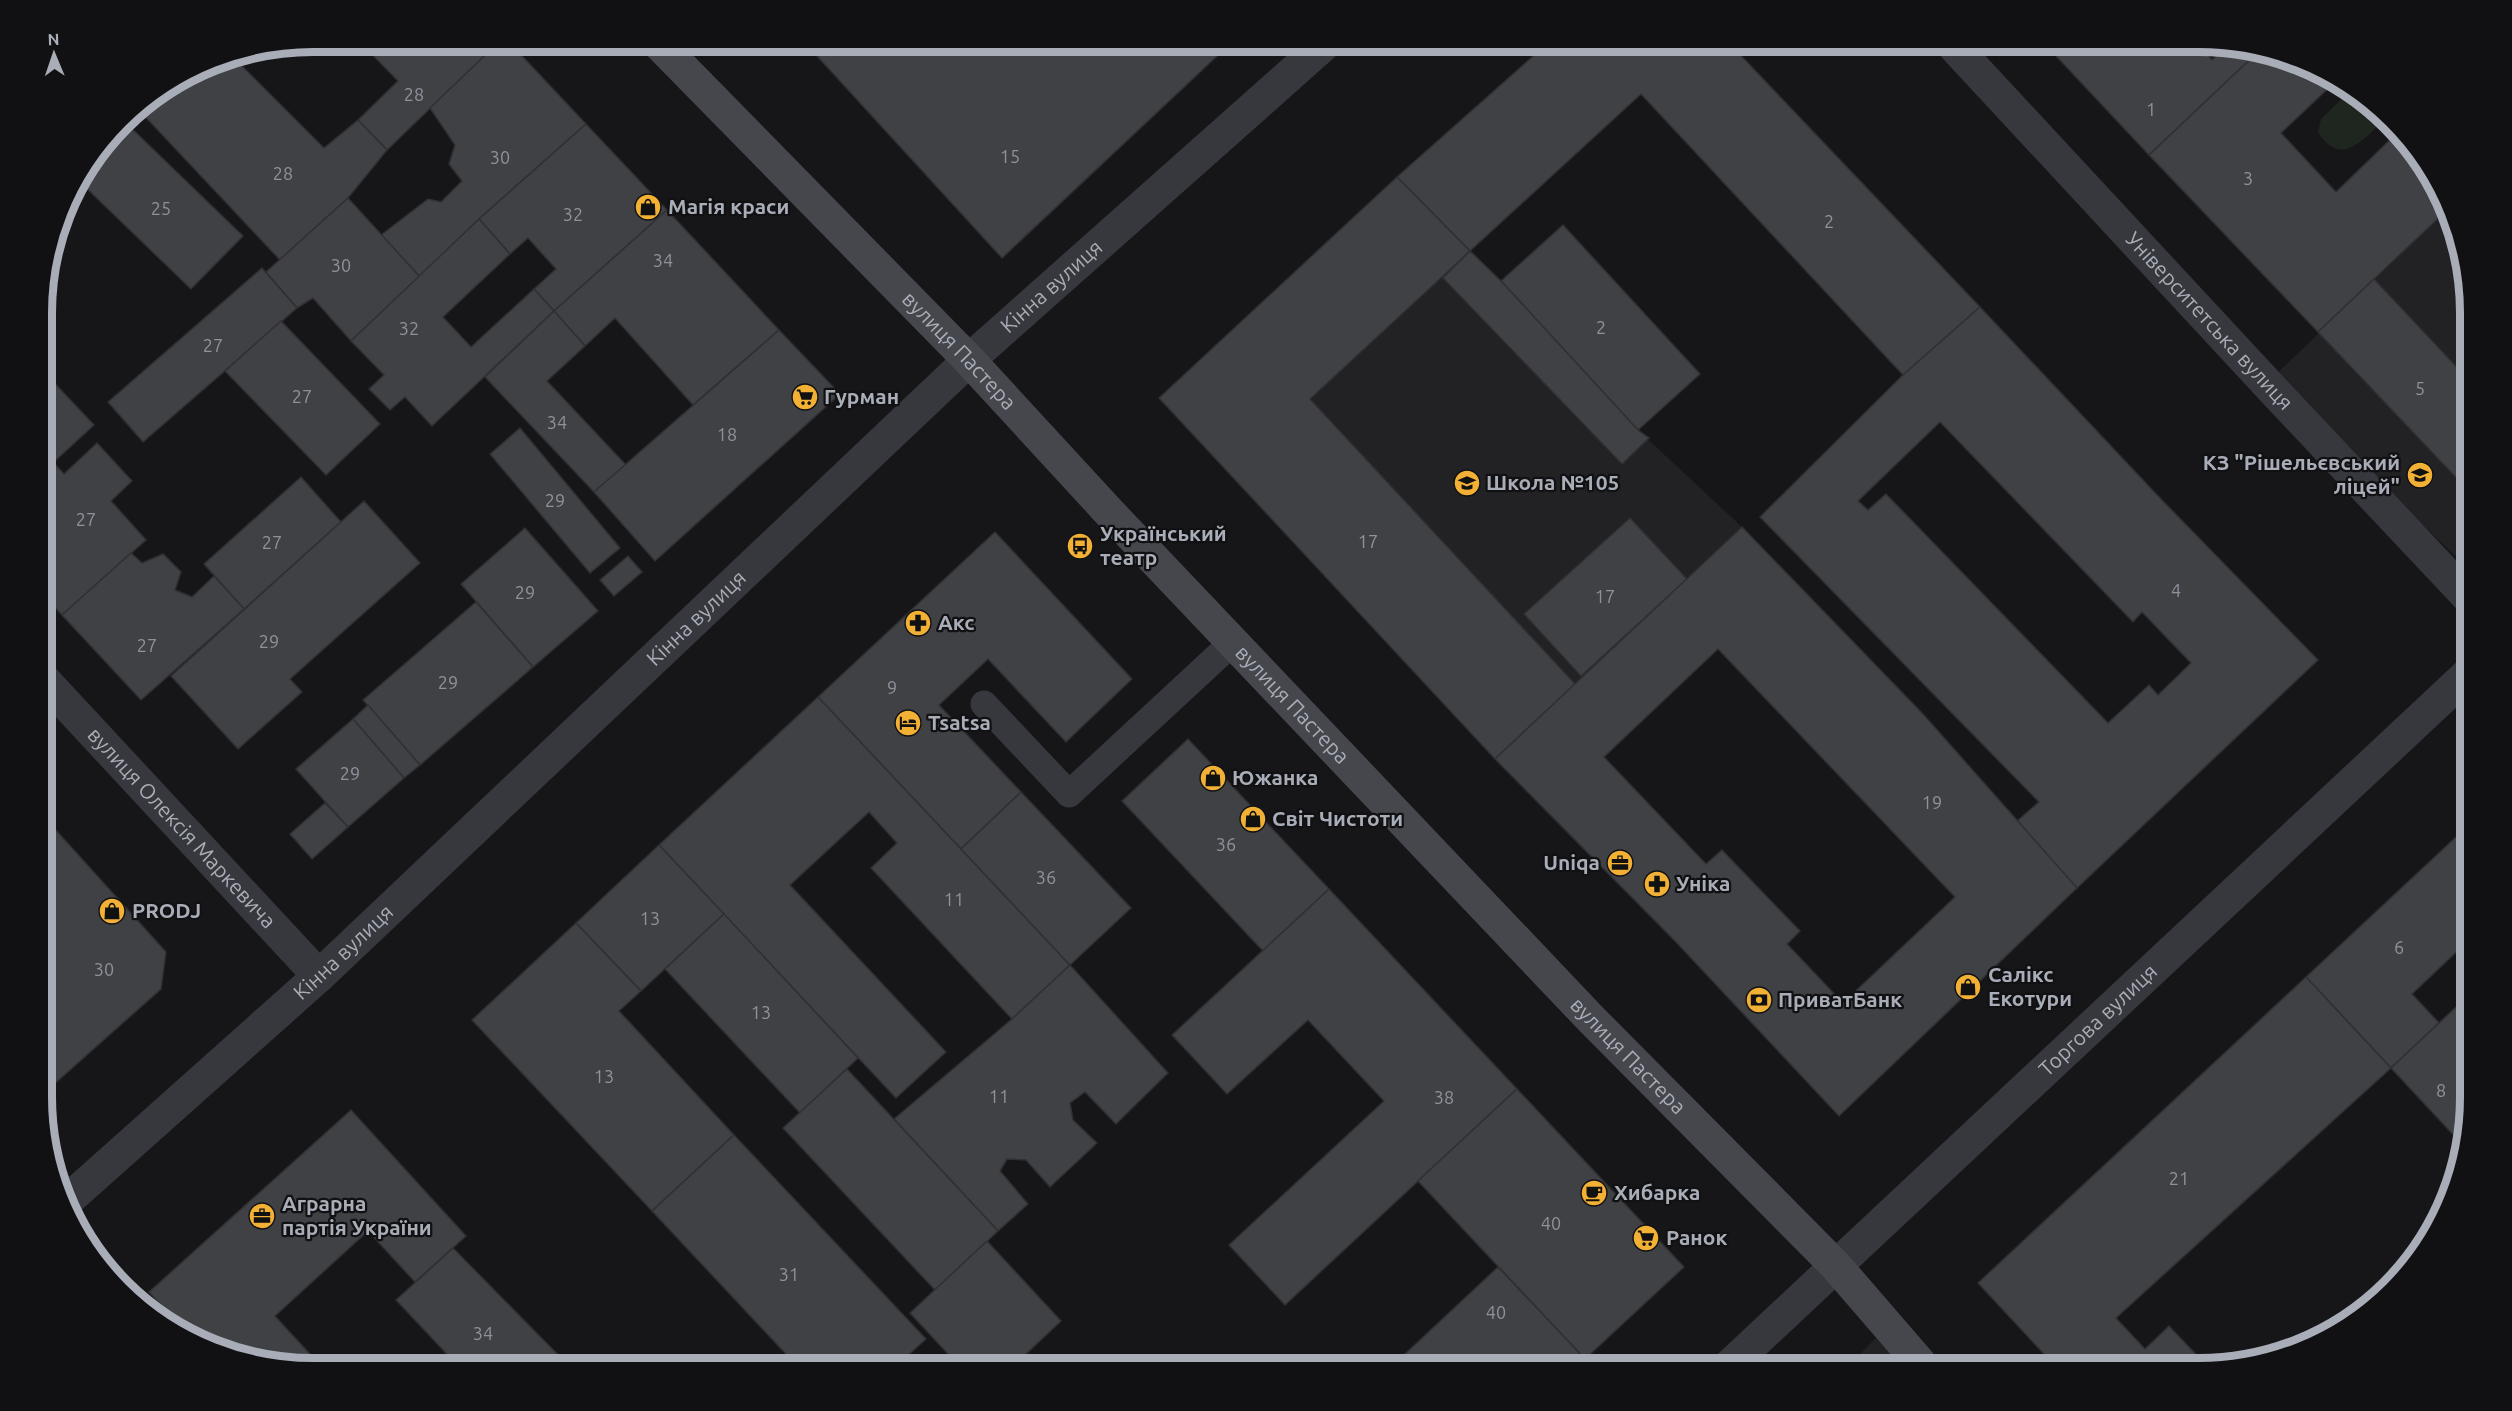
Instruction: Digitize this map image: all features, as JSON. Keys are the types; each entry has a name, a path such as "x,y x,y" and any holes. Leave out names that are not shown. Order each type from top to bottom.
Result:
{"street":[{"name":"вулиця Пастера","path":"667,52 969,360 1108,512 1592,1020 1836,1266 1916,1358"},
{"name":"Кінна вулиця","path":"72,1196 319,976 969,360 1316,52"},
{"name":"Університетська вулиця","path":"1959,52 2460,588"},
{"name":"Торгова вулиця","path":"1738,1358 2460,681"},
{"name":"вулиця Олексія Маркевича","path":"52,689 319,976"}],"lane":[{"path":"984,704 1069,794 1232,642"}],"shaded area":[{"path":"2343,97 2379,125 2358,143 2342,150 2326,142 2318,132 2321,119"},
{"name":"Школа №105","path":"1397,177 1501,281 1638,430 1742,527 1495,759 1159,398"},
{"name":"КЗ \"Рішельєвський ліцей\"","path":"2441,216 2451,246 2460,314 2460,560 2270,380"},
{"path":"1876,1338 1895,1358 1856,1358"}],"building":[{"path":"370,52 489,52 387,150 358,120 398,81"},
{"path":"489,52 518,52 586,124 479,219 420,277 381,235 428,199 441,202 462,181 449,164 455,145 430,108"},
{"path":"814,52 823,52 818,57"},
{"path":"823,52 1221,52 1002,258 818,57"},
{"path":"1538,52 1738,52 1980,307 1903,375 1641,94 1470,251 1397,177"},
{"path":"2052,52 2198,52 2205,52 2212,60 2219,53 2251,58 2149,155"},
{"path":"2251,58 2266,61 2298,72 2329,87 2281,133 2336,192 2392,138 2425,183 2441,216 2318,332 2149,155"},
{"path":"239,63 324,148 358,120 387,150 348,198 280,260 144,115 183,87"},
{"path":"586,124 667,210 554,311 534,289 556,269 528,238 510,254 479,219"},
{"path":"131,127 243,236 191,289 85,187 106,155"},
{"path":"1397,177 1470,251 1310,399 1575,684 1495,759 1159,398"},
{"path":"348,198 420,277 351,341 313,298 297,308 266,272"},
{"path":"667,210 779,330 693,405 615,318 585,346 554,311"},
{"path":"479,219 510,254 443,317 471,347 534,289 554,311 432,426 405,397 390,410 369,389 384,375 351,341"},
{"path":"1563,225 1700,374 1638,430 1501,281"},
{"path":"1470,251 1501,281 1638,430 1649,438 1622,464 1443,278"},
{"path":"262,268 297,308 143,442 108,402"},
{"path":"2374,279 2460,371 2460,482 2318,332"},
{"path":"1980,307 2159,497 2318,660 2077,888 2016,822 2039,802 1760,517 1903,375","holes":["1940,422 2133,622 2142,612 2191,663 2158,695 2149,685 2108,723 1886,494 1868,510 1858,501"]},
{"path":"554,311 585,346 547,381 626,465 594,492 485,377"},
{"path":"281,321 380,424 326,475 225,371"},
{"path":"779,330 840,394 655,561 594,492"},
{"path":"52,380 94,425 52,464"},
{"path":"520,428 620,548 590,573 490,454"},
{"path":"97,443 132,481 111,501 146,540 62,615 52,604 53,462 64,474"},
{"path":"301,477 341,522 244,609 204,564"},
{"path":"364,501 420,563 290,679 302,692 238,749 171,676"},
{"path":"1630,518 1687,579 1581,676 1524,614"},
{"path":"1742,527 1923,714 2077,888 1839,1116 1676,942 1495,759","holes":["1718,649 1955,897 1843,1003 1787,944 1800,931 1722,850 1706,864 1604,757"]},
{"path":"525,528 598,611 533,667 461,584"},
{"path":"995,532 1132,679 1066,742 988,659 939,705 1021,792 961,849 818,697"},
{"path":"131,553 142,563 163,554 181,572 175,590 192,597 214,576 244,609 141,700 62,615"},
{"path":"628,556 642,572 614,596 600,580"},
{"path":"476,602 533,667 420,765 363,700"},
{"path":"818,697 1070,965 1012,1019 871,868 897,843 869,812 790,885 946,1052 896,1098 659,845"},
{"path":"368,705 420,765 404,778 353,719"},
{"path":"353,719 404,778 348,827 296,769"},
{"path":"1188,739 1329,889 1263,951 1122,801"},
{"path":"1021,792 1131,908 1070,965 961,849"},
{"path":"325,803 348,827 312,859 290,834"},
{"path":"52,826 166,952 161,989 52,1086"},
{"path":"2460,833 2460,949 2412,994 2439,1023 2391,1068 2306,977"},
{"path":"659,845 724,914 641,991 576,923"},
{"path":"1329,889 1517,1089 1285,1305 1229,1245 1384,1101 1308,1020 1227,1094 1172,1035"},
{"path":"724,914 858,1058 800,1113 665,969"},
{"path":"576,923 641,991 619,1011 734,1135 652,1211 472,1020"},
{"path":"1070,965 1168,1073 1116,1124 1085,1092 1070,1103 1073,1120 1097,1143 1050,1187 1026,1160 1007,1159 1000,1171 1028,1204 998,1231 894,1119 1012,1019"},
{"path":"2306,977 2391,1068 2116,1318 2145,1349 2169,1326 2199,1358 2048,1358 1978,1283"},
{"path":"2460,1003 2460,1097 2456,1137 2391,1068"},
{"path":"847,1069 998,1231 935,1290 783,1128"},
{"path":"1517,1089 1684,1267 1584,1358 1418,1181"},
{"path":"351,1110 466,1236 415,1282 368,1231 275,1316 314,1358 280,1356 246,1350 214,1339 183,1324 168,1313 149,1292"},
{"path":"734,1135 926,1339 905,1358 790,1358 652,1211"},
{"path":"987,1241 1061,1321 1022,1358 952,1358 910,1313"},
{"path":"453,1248 561,1358 451,1358 396,1300"},
{"path":"1498,1267 1584,1358 1401,1358"}],"place":[{"name":"Магія краси","path":"648,207"},
{"name":"Гурман","path":"805,397"},
{"name":"КЗ \"Рішельєвський ліцей\"","path":"2420,475"},
{"name":"Школа №105","path":"1467,483"},
{"name":"Український театр","path":"1080,546"},
{"name":"Акс","path":"918,623"},
{"name":"Tsatsa","path":"908,723"},
{"name":"Южанка","path":"1213,778"},
{"name":"Світ Чистоти","path":"1253,819"},
{"name":"Uniqa","path":"1620,863"},
{"name":"Уніка","path":"1657,884"},
{"name":"PRODJ","path":"112,911"},
{"name":"Салікс Екотури","path":"1968,987"},
{"name":"ПриватБанк","path":"1759,1000"},
{"name":"Хибарка","path":"1594,1193"},
{"name":"Аграрна партія України","path":"262,1216"},
{"name":"Ранок","path":"1646,1238"}]}
